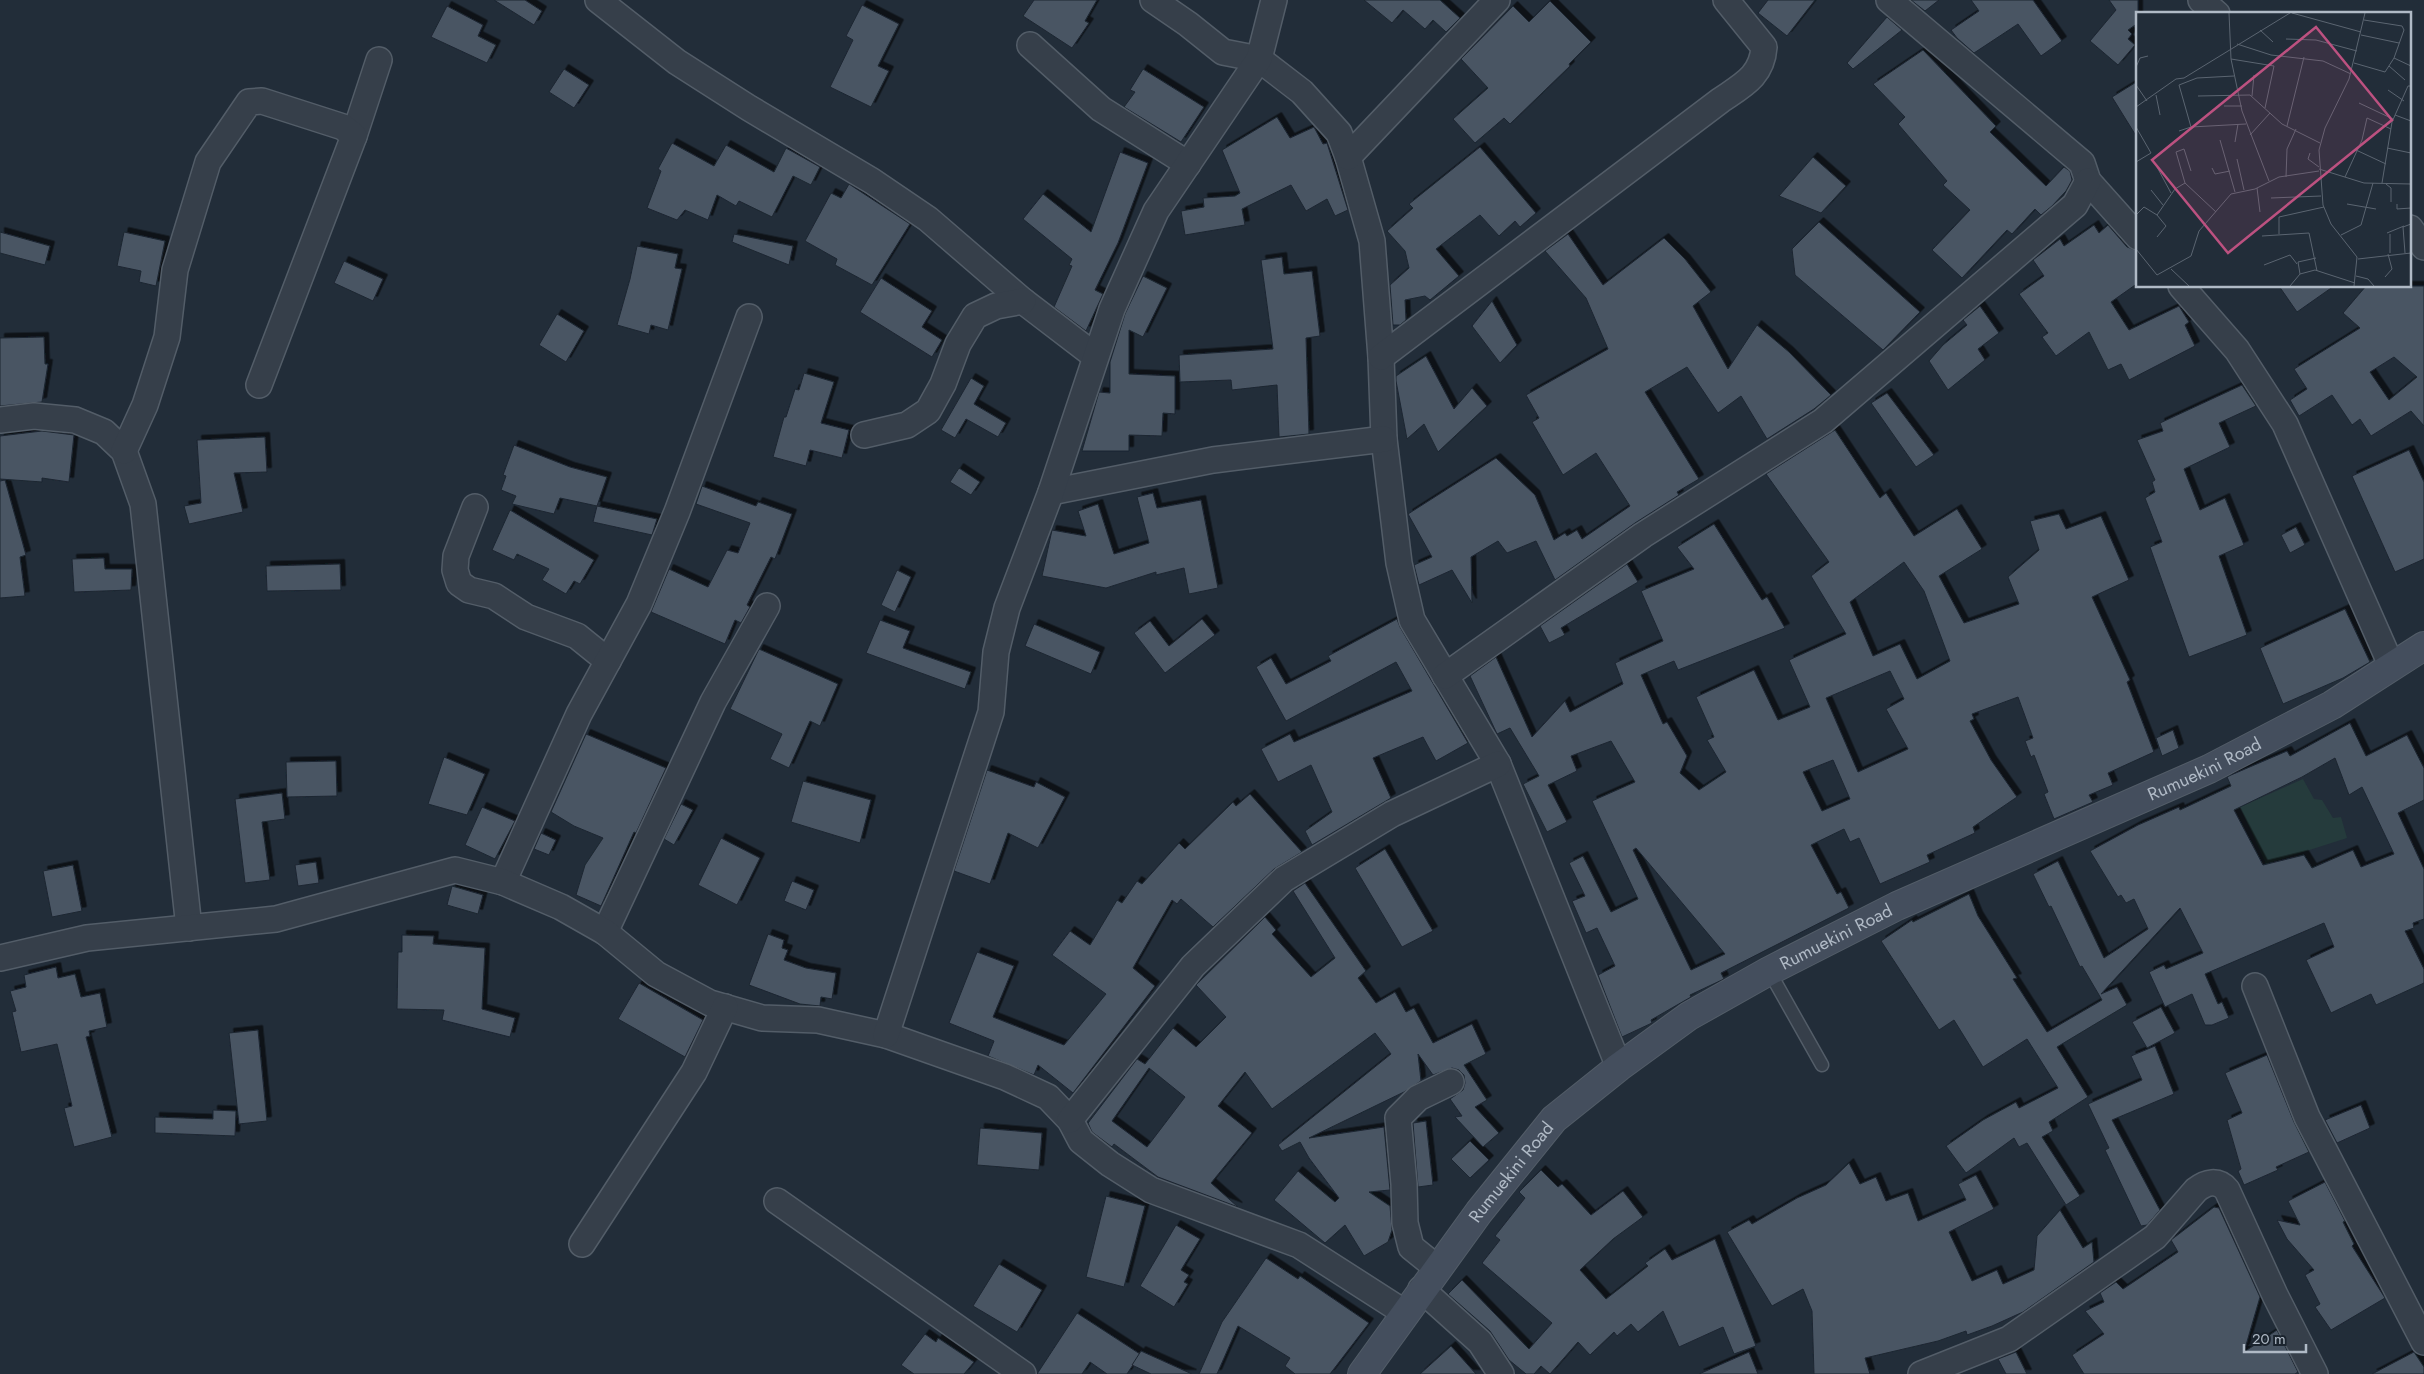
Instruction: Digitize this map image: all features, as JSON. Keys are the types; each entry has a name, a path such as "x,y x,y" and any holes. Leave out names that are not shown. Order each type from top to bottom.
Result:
{"street":[{"path":"598,0 677,62 748,108 872,181 928,218 1023,301 1095,356"},
{"path":"1153,0 1188,24 1223,52 1259,59 1302,92 1339,132 1372,241 1382,357 1384,439 1399,563 1412,620 1498,764 1619,1067"},
{"path":"886,1035 991,712 996,652 1007,608 1051,492 1112,309 1156,211 1259,59 1274,0"},
{"path":"1348,157 1497,0"},
{"path":"1382,357 1690,123 1749,81 1763,62 1764,48 1726,0"},
{"path":"1889,0 2082,163 2088,181 2136,235"},
{"path":"2201,0 2216,12"},
{"path":"1030,45 1101,110 1188,164"},
{"path":"259,385 354,136 379,60"},
{"path":"124,451 145,405 167,337 175,270 196,195 208,162 223,137 249,102 262,101 343,127 354,136"},
{"path":"1445,676 1643,535 1823,421 2075,205 2088,181"},
{"path":"2412,231 2424,247"},
{"path":"2183,288 2237,350 2285,424 2392,667"},
{"path":"864,435 907,425 928,411 943,384 958,344 975,316 996,306 1023,301"},
{"path":"503,882 579,714 639,604 677,512 749,317"},
{"path":"0,420 34,416 75,420 104,432 124,451 143,504 189,928"},
{"path":"1051,492 1213,460 1384,439"},
{"path":"475,507 456,556 455,570 459,583 469,590 494,596 526,617 577,636 608,661"},
{"path":"605,932 713,702 767,606"},
{"name":"Rumuekini Road","path":"1362,1374 1429,1279 1520,1159 1554,1119 1619,1067 1689,1016 1769,971 1898,906 2209,769 2332,705 2424,646"},
{"path":"1070,1120 1193,966 1284,879 1392,814 1498,764"},
{"path":"0,958 87,938 276,919 455,870 503,882 561,907 605,932 656,974 710,1003 762,1018 818,1020 886,1035 1005,1077 1048,1097 1070,1120 1081,1141 1110,1164 1151,1190 1299,1245 1404,1313"},
{"path":"2255,986 2307,1117 2424,1342"},
{"path":"582,1244 694,1072 725,1007"},
{"path":"1451,1082 1418,1098 1398,1118 1398,1138 1404,1184 1405,1222 1410,1248 1429,1279 1480,1342 1501,1374"},
{"path":"1921,1374 2009,1340 2155,1238 2196,1190 2204,1184 2211,1183 2218,1183 2227,1190 2275,1295 2316,1374"},
{"path":"777,1201 1023,1374"}],"lane":[{"path":"1769,971 1822,1065"}],"green space":[{"path":"2303,779 2314,799 2322,800 2333,818 2341,817 2347,838 2266,864 2240,807"}],"building":[{"path":"494,0 525,0 542,11 534,25"},
{"path":"1034,0 1097,0 1085,21 1089,23 1072,48 1023,16"},
{"path":"1364,0 1440,0 1460,18 1446,32 1433,20 1425,29 1403,10 1392,23"},
{"path":"1768,0 1815,0 1787,36 1758,13"},
{"path":"1911,0 1939,0 1925,11"},
{"path":"1971,0 2033,0 2062,41 2041,56 2018,24 1974,53 1951,30 1979,11"},
{"path":"2109,0 2138,0 2136,24 2128,30 2132,34 2128,39 2135,45 2118,65 2090,41 2116,10"},
{"path":"1550,1 1591,42 1569,64 1570,66 1510,124 1504,118 1475,143 1453,119 1488,88 1461,59 1513,6 1529,22"},
{"path":"862,5 899,24 878,66 889,71 871,107 830,87 853,40 846,36"},
{"path":"447,6 483,25 478,36 496,45 487,63 431,37"},
{"path":"1887,17 1902,30 1853,69 1847,63"},
{"path":"1923,50 1996,126 1990,132 2046,186 2064,167 2070,171 2072,180 2066,191 2052,206 2041,215 2035,209 2012,234 2007,230 1962,278 1932,250 1970,210 1943,185 1947,181 1898,124 1905,117 1873,84"},
{"path":"564,69 589,85 574,108 549,92"},
{"path":"1143,69 1204,107 1181,142 1124,107 1135,92 1130,90"},
{"path":"2136,82 2136,136 2112,97"},
{"path":"1277,117 1290,138 1314,127 1323,144 1327,143 1348,210 1335,216 1327,199 1306,211 1291,185 1242,209 1245,225 1185,235 1181,211 1204,207 1203,198 1235,196 1240,193 1222,150"},
{"path":"672,143 714,166 726,145 774,172 786,148 820,167 811,185 793,176 772,217 739,201 736,206 717,195 708,220 685,210 677,220 647,208 661,171 658,169"},
{"path":"1480,147 1536,213 1520,227 1515,221 1499,236 1480,215 1436,249 1459,276 1430,300 1425,296 1405,300 1406,320 1400,325 1393,325 1390,285 1409,268 1405,251 1387,231 1413,208 1409,204"},
{"path":"1120,152 1148,163 1118,243 1095,290 1103,294 1086,331 1054,307 1072,266 1069,265 1072,259 1023,219 1043,194 1091,232"},
{"path":"1813,157 1846,186 1821,213 1779,196"},
{"path":"849,184 910,224 872,285 835,265 837,259 805,241 831,193 841,198"},
{"path":"1819,222 1920,312 1883,350 1795,275 1792,249"},
{"path":"2094,225 2099,233 2108,225 2127,247 2136,250 2136,284 2111,302 2129,330 2179,306 2189,322 2185,325 2195,346 2129,380 2121,364 2108,370 2089,332 2056,356 2042,337 2048,333 2019,294 2044,276 2033,260 2060,239 2064,246"},
{"path":"0,232 50,246 45,265 0,253"},
{"path":"124,232 165,241 156,286 139,282 141,271 117,266"},
{"path":"734,234 793,246 789,265 732,242"},
{"path":"1568,234 1603,285 1664,238 1685,259 1711,292 1693,306 1728,369 1757,325 1789,352 1831,395 1814,409 1767,439 1741,396 1718,413 1687,367 1645,392 1699,479 1677,492 1679,495 1635,523 1555,580 1536,541 1507,553 1498,541 1471,557 1472,603 1452,570 1419,585 1414,565 1432,557 1408,514 1496,458 1535,495 1554,540 1565,533 1567,536 1577,530 1582,539 1630,506 1596,453 1563,475 1532,422 1539,418 1526,395 1608,349 1586,298 1545,251"},
{"path":"637,246 678,254 675,268 682,269 668,330 651,325 649,334 617,325"},
{"path":"1282,257 1284,274 1312,271 1320,336 1306,338 1309,434 1279,437 1277,385 1232,390 1231,380 1180,382 1179,355 1273,349 1261,260"},
{"path":"344,261 383,279 373,301 334,283"},
{"path":"1143,276 1167,288 1143,337 1129,330 1129,374 1175,376 1175,414 1163,413 1162,436 1129,435 1129,451 1082,451 1099,392 1110,393 1110,362 1125,314"},
{"path":"881,278 932,311 922,327 942,340 932,357 860,312"},
{"path":"2412,286 2424,286 2424,426 2411,411 2371,436 2360,419 2352,425 2332,395 2299,416 2290,400 2307,389 2294,369 2360,328 2343,313 2364,288 2412,288","holes":["2394,357 2417,377 2389,400 2370,372"]},
{"path":"2280,288 2331,288 2297,312"},
{"path":"1492,301 1517,345 1500,363 1472,326"},
{"path":"1980,306 1999,333 1978,349 1985,360 1948,390 1929,361 1943,345 1967,325 1963,320"},
{"path":"557,314 584,331 566,362 539,345"},
{"path":"44,337 45,364 48,364 42,402 0,406 0,338"},
{"path":"1426,356 1454,409 1472,388 1487,406 1438,452 1424,424 1407,439 1396,381 1396,376"},
{"path":"804,373 834,382 821,423 849,430 842,458 810,450 806,466 773,457 784,417 786,417 795,389 799,390"},
{"path":"971,378 984,386 974,404 1006,423 998,437 966,419 955,438 941,430"},
{"path":"2242,385 2256,406 2219,423 2230,447 2184,469 2200,510 2225,498 2244,545 2219,556 2247,635 2189,657 2150,547 2162,542 2145,498 2155,492 2152,482 2155,480 2137,440 2163,431 2160,423"},
{"path":"1887,393 1934,455 1916,467 1871,403"},
{"path":"1835,430 1880,498 1886,493 1914,536 1957,509 1982,549 1939,576 1964,623 2019,604 2008,577 2039,550 2030,521 2059,514 2066,529 2101,516 2129,580 2092,597 2130,680 2127,682 2154,752 2108,773 2113,785 2089,795 2093,802 2054,819 2044,794 2048,792 2034,755 2031,757 2025,741 2033,738 2018,697 1972,714 1974,719 1970,721 1991,760 2017,797 1973,827 1975,833 1927,855 1930,862 1880,884 1859,838 1850,842 1844,829 1811,845 1837,894 1841,892 1849,908 1721,973 1724,979 1690,995 1691,997 1651,1020 1652,1023 1622,1037 1598,975 1615,966 1597,928 1586,933 1572,901 1585,896 1569,863 1583,856 1611,912 1638,899 1592,801 1635,782 1611,741 1571,756 1577,771 1548,785 1567,822 1547,832 1523,784 1539,776 1510,728 1497,734 1470,676 1496,657 1532,737 1565,701 1570,712 1623,684 1615,663 1663,641 1641,591 1694,569 1677,547 1714,524 1762,600 1767,597 1785,628 1678,670 1674,661 1641,675 1663,724 1667,722 1687,756 1680,773 1699,790 1726,772 1707,740 1714,737 1696,697 1754,670 1778,720 1810,707 1789,660 1846,634 1811,576 1829,562 1766,474","holes":["1904,562 1924,591 1950,661 1917,679 1900,644 1873,656 1850,602","1890,671 1904,699 1886,709 1908,749 1858,772 1826,698","1833,760 1850,799 1822,811 1803,772","1636,848 1725,954 1691,970 1633,850"]},
{"path":"42,431 74,435 69,482 42,478 42,482 0,479 0,436"},
{"path":"265,437 267,472 234,473 243,512 189,524 184,506 201,503 197,440"},
{"path":"514,445 570,467 607,477 597,506 560,498 554,514 512,504 516,496 501,490 506,476 503,475"},
{"path":"2409,450 2424,482 2424,559 2395,572 2352,476"},
{"path":"959,468 980,482 971,495 950,482"},
{"path":"5,480 26,555 20,557 25,596 0,598 0,481"},
{"path":"702,486 756,506 758,502 792,514 775,559 771,557 747,605 750,607 741,623 735,620 725,644 651,612 669,569 708,587 727,550 738,553 750,523 696,504"},
{"path":"1153,493 1157,508 1201,500 1218,588 1189,594 1184,568 1156,575 1156,572 1106,588 1042,576 1052,530 1086,536 1078,511 1098,504 1114,554 1149,543 1137,497"},
{"path":"597,506 657,519 652,535 593,522"},
{"path":"510,510 594,560 580,584 574,581 566,594 542,580 549,569 517,554 514,560 492,550"},
{"path":"2296,527 2305,545 2290,553 2281,535"},
{"path":"104,558 105,569 132,569 131,590 74,592 72,559"},
{"path":"340,564 341,590 267,591 266,566"},
{"path":"1627,564 1638,582 1561,628 1565,635 1549,643 1540,626"},
{"path":"897,570 911,577 895,612 881,605"},
{"path":"2345,609 2370,662 2343,678 2283,704 2260,648"},
{"path":"1202,619 1215,635 1165,673 1134,633 1150,621 1169,646"},
{"path":"1397,619 1468,743 1436,761 1423,737 1373,758 1391,798 1312,845 1305,831 1332,812 1311,765 1278,782 1261,749 1290,734 1294,742 1412,691 1396,662 1286,721 1256,667 1271,658 1286,684 1331,661 1328,656"},
{"path":"880,620 910,631 903,648 971,672 965,689 866,653"},
{"path":"1034,624 1100,652 1091,674 1025,646"},
{"path":"759,649 838,684 820,726 810,721 789,768 770,759 782,734 730,709"},
{"path":"2350,723 2366,756 2407,735 2424,768 2424,800 2398,813 2424,869 2424,919 2413,923 2414,928 2405,931 2424,969 2424,983 2376,1005 2371,994 2331,1013 2306,960 2334,947 2324,923 2205,974 2218,1004 2222,1002 2229,1018 2212,1025 2205,1025 2192,994 2165,1007 2149,972 2164,965 2166,969 2203,953 2180,908 2101,994 2117,987 2127,1005 2057,1047 2088,1097 2049,1122 2053,1131 2042,1137 2080,1196 2066,1205 2027,1143 2019,1147 2014,1138 1966,1173 1946,1146 1983,1120 2016,1102 2019,1108 2058,1088 2027,1039 1983,1067 1954,1020 1939,1030 1881,941 1912,920 1913,922 1969,894 1978,916 2017,978 2013,979 2047,1032 2102,1000 2082,966 2080,967 2051,906 2049,907 2033,874 2058,861 2104,958 2148,929 2134,899 2126,903 2121,895 2118,897 2090,851 2138,825 2179,807 2180,810 2231,786 2227,777 2231,775 2287,751 2290,756","holes":["2335,758 2349,795 2362,787 2394,854 2361,867 2353,850 2312,868 2304,855 2263,865 2234,810 2302,777"]},
{"path":"2173,730 2179,748 2162,756 2156,738"},
{"path":"586,734 666,768 636,833 634,832 601,906 576,895 585,865 603,838 574,826 551,812"},
{"path":"444,757 485,774 467,815 428,804"},
{"path":"336,761 337,796 287,797 286,762"},
{"path":"987,770 1034,787 1036,782 1065,797 1038,848 1008,833 990,884 954,871"},
{"path":"803,781 871,800 860,843 791,822"},
{"path":"282,793 285,819 262,822 270,880 245,883 235,799"},
{"path":"1250,794 1302,852 1274,869 1213,927 1181,899 1177,904 1172,900 1133,968 1155,986 1073,1093 1038,1065 1034,1075 988,1056 994,1041 949,1023 977,952 1014,966 993,1017 1064,1045 1106,994 1052,955 1070,931 1090,945 1117,900 1122,903 1137,881 1142,884 1179,843 1185,849 1233,802 1236,806"},
{"path":"681,804 693,810 674,845 664,839"},
{"path":"482,807 515,821 495,859 465,845"},
{"path":"541,833 556,840 549,855 534,849"},
{"path":"721,838 760,858 737,905 698,885"},
{"path":"1385,849 1433,931 1402,947 1355,868"},
{"path":"316,862 319,883 298,886 295,865"},
{"path":"73,865 82,911 52,917 43,871"},
{"path":"792,881 814,890 806,910 784,901"},
{"path":"1305,883 1366,971 1358,978 1376,1003 1395,992 1406,1012 1414,1008 1433,1043 1472,1024 1486,1054 1464,1065 1487,1100 1475,1107 1499,1133 1483,1147 1455,1117 1462,1116 1450,1099 1463,1090 1465,1083 1464,1075 1459,1070 1452,1068 1433,1075 1418,1054 1421,1081 1404,1092 1309,1138 1384,1127 1390,1190 1369,1192 1390,1206 1392,1230 1388,1242 1364,1256 1345,1225 1325,1243 1274,1200 1298,1171 1335,1202 1339,1198 1309,1158 1300,1142 1282,1151 1278,1145 1391,1054 1375,1033 1272,1109 1245,1072 1218,1106 1252,1133 1211,1183 1238,1207 1158,1177 1114,1144 1112,1147 1092,1132 1088,1123 1137,1059 1145,1064 1173,1028 1196,1047 1226,1017 1196,985 1265,917 1276,930 1272,934 1311,977 1335,958 1293,891","holes":["1149,1068 1185,1097 1147,1147 1112,1121"]},
{"path":"452,886 483,895 478,914 447,905"},
{"path":"768,934 784,940 782,948 788,950 784,960 806,968 836,973 832,999 821,997 820,1006 800,1004 749,985"},
{"path":"402,935 434,936 433,944 485,948 482,1009 515,1018 510,1037 442,1020 444,1010 397,1009 398,952 402,952"},
{"path":"56,967 58,978 75,974 81,997 100,993 107,1027 89,1031 90,1036 86,1037 112,1137 74,1147 64,1108 72,1106 57,1044 21,1052 12,1012 16,1011 10,991 26,987 24,975"},
{"path":"639,983 703,1020 685,1057 618,1019"},
{"path":"2161,1007 2175,1033 2147,1048 2132,1022"},
{"path":"258,1030 267,1121 239,1124 229,1033"},
{"path":"2155,1046 2174,1094 2112,1120 2160,1210 2147,1225 2141,1226 2105,1150 2109,1148 2088,1104 2142,1080 2131,1056"},
{"path":"2267,1055 2294,1122 2309,1152 2276,1167 2278,1170 2244,1185 2238,1171 2241,1169 2227,1120 2242,1113 2225,1073"},
{"path":"2361,1105 2370,1128 2337,1143 2325,1120"},
{"path":"213,1110 236,1111 235,1136 155,1133 155,1117 213,1119"},
{"path":"1426,1121 1433,1185 1418,1187 1413,1123"},
{"path":"980,1128 1042,1133 1039,1170 977,1165"},
{"path":"1470,1141 1489,1160 1470,1178 1451,1159"},
{"path":"1849,1163 1860,1184 1876,1177 1886,1201 1908,1193 1918,1221 1966,1200 1958,1184 1976,1175 1994,1209 1949,1232 1972,1281 1997,1270 2003,1284 2034,1270 2037,1236 2060,1210 2083,1248 2092,1242 2094,1262 2023,1312 1992,1326 1967,1335 1966,1331 1938,1341 1865,1358 1870,1374 1814,1374 1812,1311 1803,1289 1772,1306 1727,1232 1749,1220 1752,1224 1797,1198 1826,1185"},
{"path":"1541,1170 1558,1187 1562,1184 1591,1215 1623,1191 1643,1217 1613,1239 1580,1270 1606,1299 1648,1266 1645,1263 1665,1249 1672,1260 1715,1239 1756,1346 1734,1354 1723,1327 1679,1347 1663,1311 1638,1332 1631,1324 1617,1336 1614,1332 1590,1355 1578,1342 1550,1374 1541,1366 1534,1374 1526,1374 1509,1360 1490,1331 1448,1294 1462,1280 1529,1349 1552,1323 1482,1263 1500,1240 1495,1236 1525,1198 1519,1192"},
{"path":"2325,1182 2345,1221 2343,1222 2354,1244 2352,1246 2385,1298 2331,1330 2315,1307 2320,1304 2305,1275 2314,1270 2287,1239 2277,1220 2300,1225 2288,1201"},
{"path":"1106,1196 1145,1206 1124,1287 1086,1277"},
{"path":"2214,1207 2219,1208 2260,1297 2244,1352 2277,1330 2298,1372 2295,1374 2084,1374 2072,1355 2104,1334 2085,1311 2104,1302 2100,1293 2116,1282 2123,1289 2178,1252 2171,1240"},
{"path":"1176,1225 1200,1239 1181,1270 1189,1275 1184,1282 1188,1284 1174,1307 1140,1286"},
{"path":"1266,1258 1298,1279 1300,1276 1369,1323 1330,1374 1295,1374 1285,1366 1290,1358 1238,1326 1217,1374 1199,1374 1222,1322"},
{"path":"999,1264 1042,1290 1017,1332 973,1306"},
{"path":"1077,1313 1140,1354 1127,1374 1107,1374 1090,1362 1082,1374 1037,1374"},
{"path":"925,1334 936,1342 938,1338 974,1362 964,1374 914,1374 901,1365"},
{"path":"1451,1346 1476,1374 1420,1374"},
{"path":"1141,1351 1192,1374 1151,1374 1132,1365"},
{"path":"1749,1352 1758,1374 1699,1374"},
{"path":"2016,1352 2027,1374 2006,1374 1998,1359"},
{"path":"2414,1352 2424,1367 2424,1374 2372,1374"}]}
